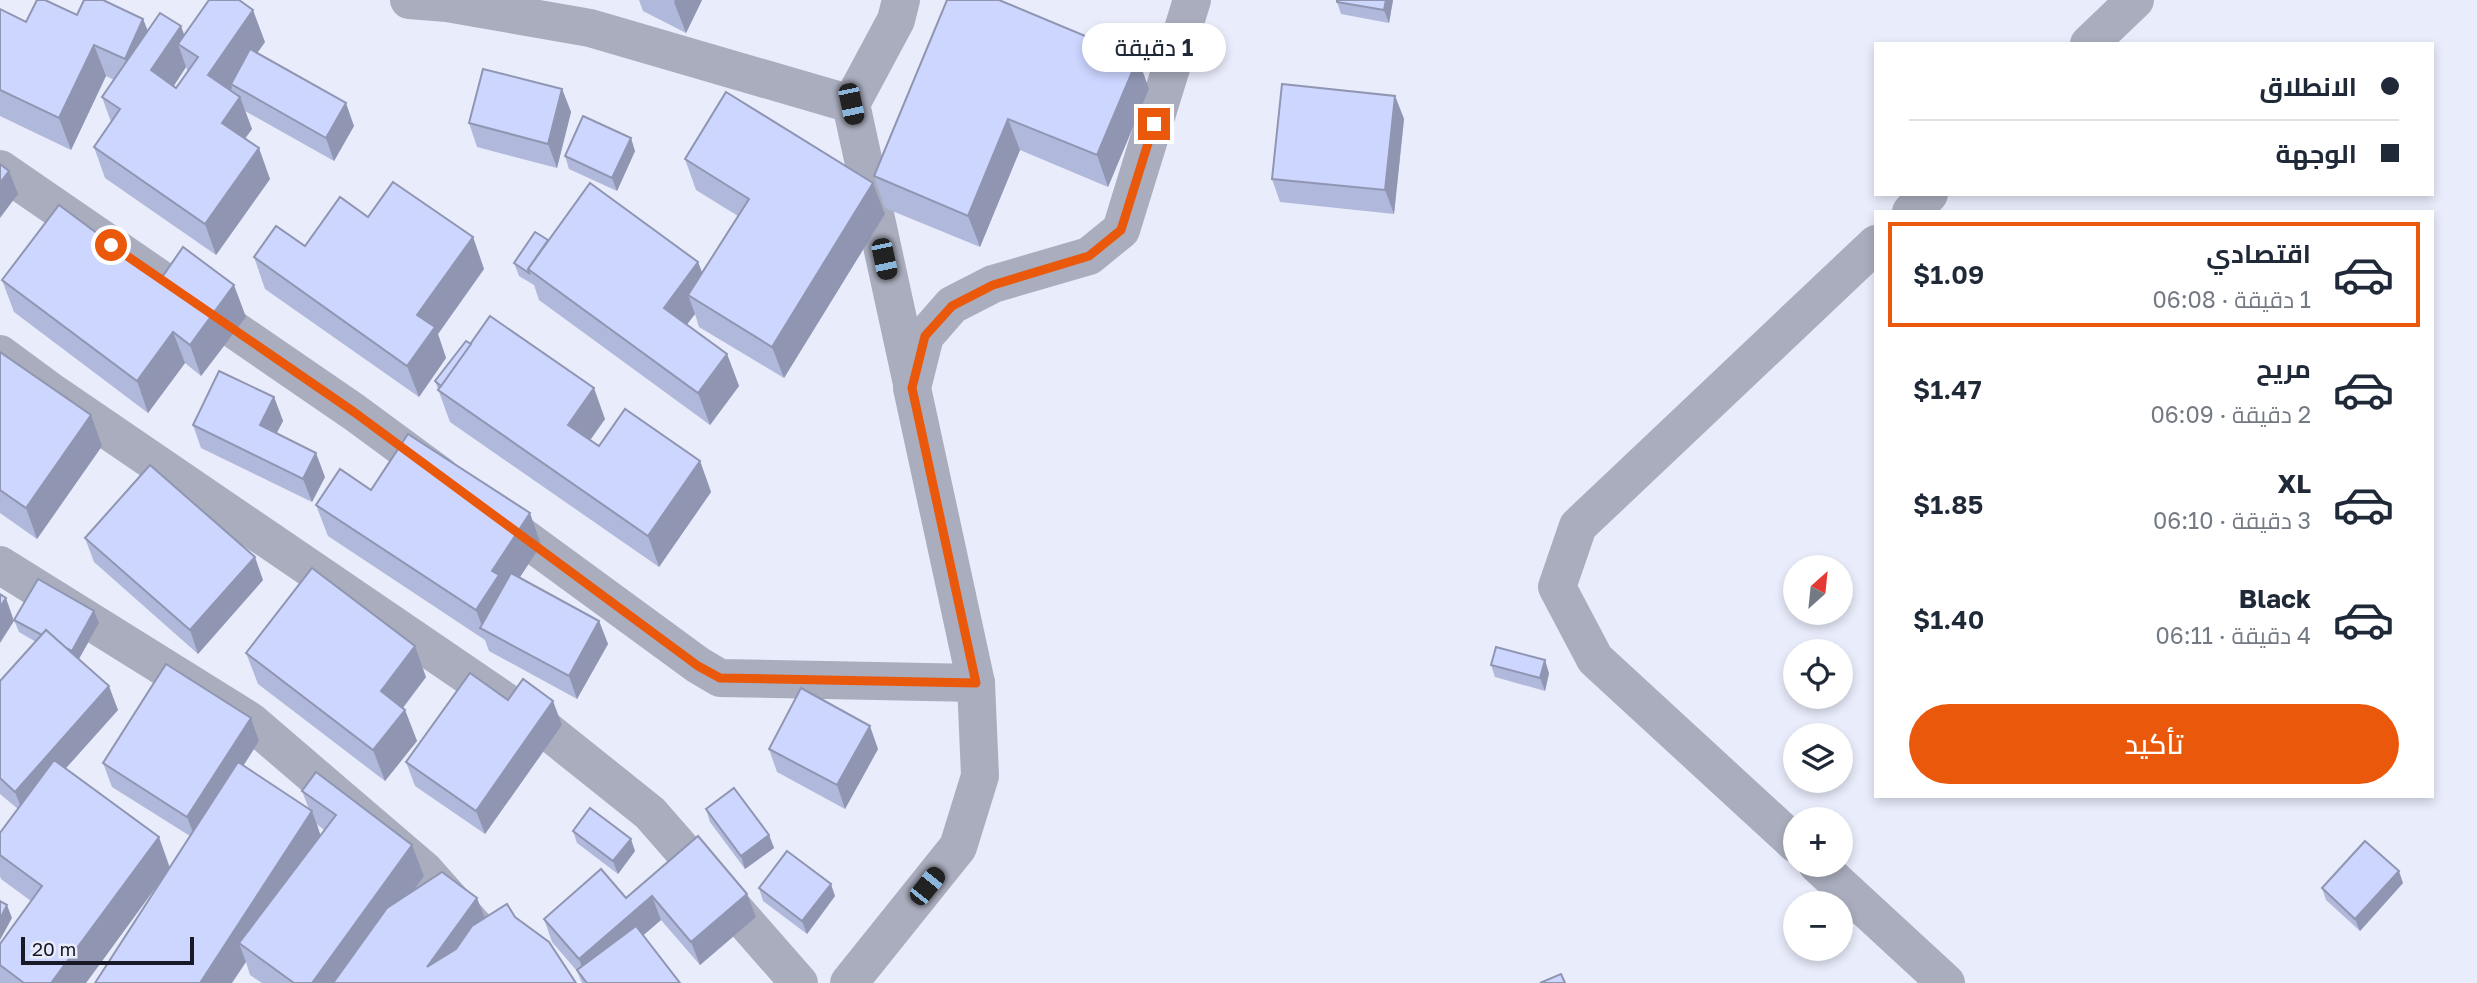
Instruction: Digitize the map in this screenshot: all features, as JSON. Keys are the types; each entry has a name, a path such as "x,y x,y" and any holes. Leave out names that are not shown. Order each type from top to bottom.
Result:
{"street":[{"path":"409,0 447,3 590,27 851,104"},
{"path":"849,983 958,847 981,776 976,683 851,104 896,19 901,0"},
{"path":"912,388 925,336 952,306 993,285 1089,256 1121,230 1192,0"},
{"path":"2091,42 2135,0"},
{"path":"0,169 354,412 698,666 720,678 976,683"},
{"path":"1913,210 1927,196"},
{"path":"1783,832 1595,659 1557,587 1578,526 1874,246"},
{"path":"0,354 64,401 540,725 650,813 799,983"},
{"path":"0,565 250,721 425,871 524,983"},
{"path":"1831,877 1946,983"}],"building":[{"path":"37,0 45,0 77,15 84,0 103,0 143,19 125,59 94,45 59,118 0,90 0,9 26,22"},
{"path":"209,0 239,0 253,10 208,75 240,97 222,123 259,148 205,224 94,147 120,109 102,97 160,13 181,26 151,70 176,88 198,57 178,44"},
{"path":"947,0 999,0 1138,58 1097,155 1008,119 968,216 874,176"},
{"path":"1337,0 1386,0 1384,10"},
{"path":"250,49 346,103 326,138 231,84"},
{"path":"483,69 562,89 548,144 469,123"},
{"path":"1282,84 1395,96 1385,190 1272,179"},
{"path":"726,92 873,183 772,347 688,295 749,199 685,159"},
{"path":"583,116 631,138 612,178 565,156"},
{"path":"0,164 9,171 0,183"},
{"path":"393,182 473,237 417,315 435,327 407,366 254,257 276,226 305,246 340,197 368,217"},
{"path":"590,183 698,262 664,308 727,354 698,393 528,269"},
{"path":"59,205 160,280 183,247 234,285 190,345 173,332 137,381 2,280"},
{"path":"535,232 548,240 528,269 529,273 514,263"},
{"path":"490,316 594,388 568,425 599,446 625,409 700,461 648,536 438,390"},
{"path":"466,341 471,344 441,386 435,381"},
{"path":"0,352 91,415 26,508 0,490"},
{"path":"219,371 274,397 260,425 316,453 303,479 193,425"},
{"path":"408,434 530,513 492,571 499,575 476,610 316,505 340,469 371,490"},
{"path":"150,465 255,557 190,630 85,538"},
{"path":"312,568 415,646 381,691 405,710 373,750 246,653"},
{"path":"511,573 599,621 569,676 480,628"},
{"path":"38,579 94,611 72,651 46,630 42,635 14,620"},
{"path":"0,594 6,598 0,607"},
{"path":"46,630 109,686 15,792 0,778 0,681"},
{"path":"1496,647 1545,660 1540,678 1491,665"},
{"path":"166,664 251,718 187,817 103,763"},
{"path":"470,673 508,700 523,679 553,701 476,811 406,762"},
{"path":"801,688 870,726 837,785 769,749"},
{"path":"54,760 159,837 51,983 24,983 0,965 0,944 42,886 0,855 0,833"},
{"path":"238,762 312,811 200,983 95,983"},
{"path":"316,772 412,845 312,983 294,983 239,943 336,815 302,791"},
{"path":"734,788 769,835 741,856 706,809"},
{"path":"590,808 631,839 613,861 573,831"},
{"path":"698,836 747,894 691,942 652,896 579,959 544,919 601,869 626,898"},
{"path":"2365,841 2399,871 2355,919 2322,888"},
{"path":"787,851 831,884 802,921 759,888"},
{"path":"442,872 477,898 427,967 456,949 472,926 507,904 515,917 549,942 576,983 333,983 387,908"},
{"path":"0,901 7,905 0,919"},
{"path":"636,926 680,983 587,983 577,970"},
{"path":"1561,974 1565,983 1540,983"}],"route":[{"path":"111,245 354,412 698,666 720,678 976,683 912,388 925,336 952,306 993,285 1089,256 1121,230 1154,124"}]}
